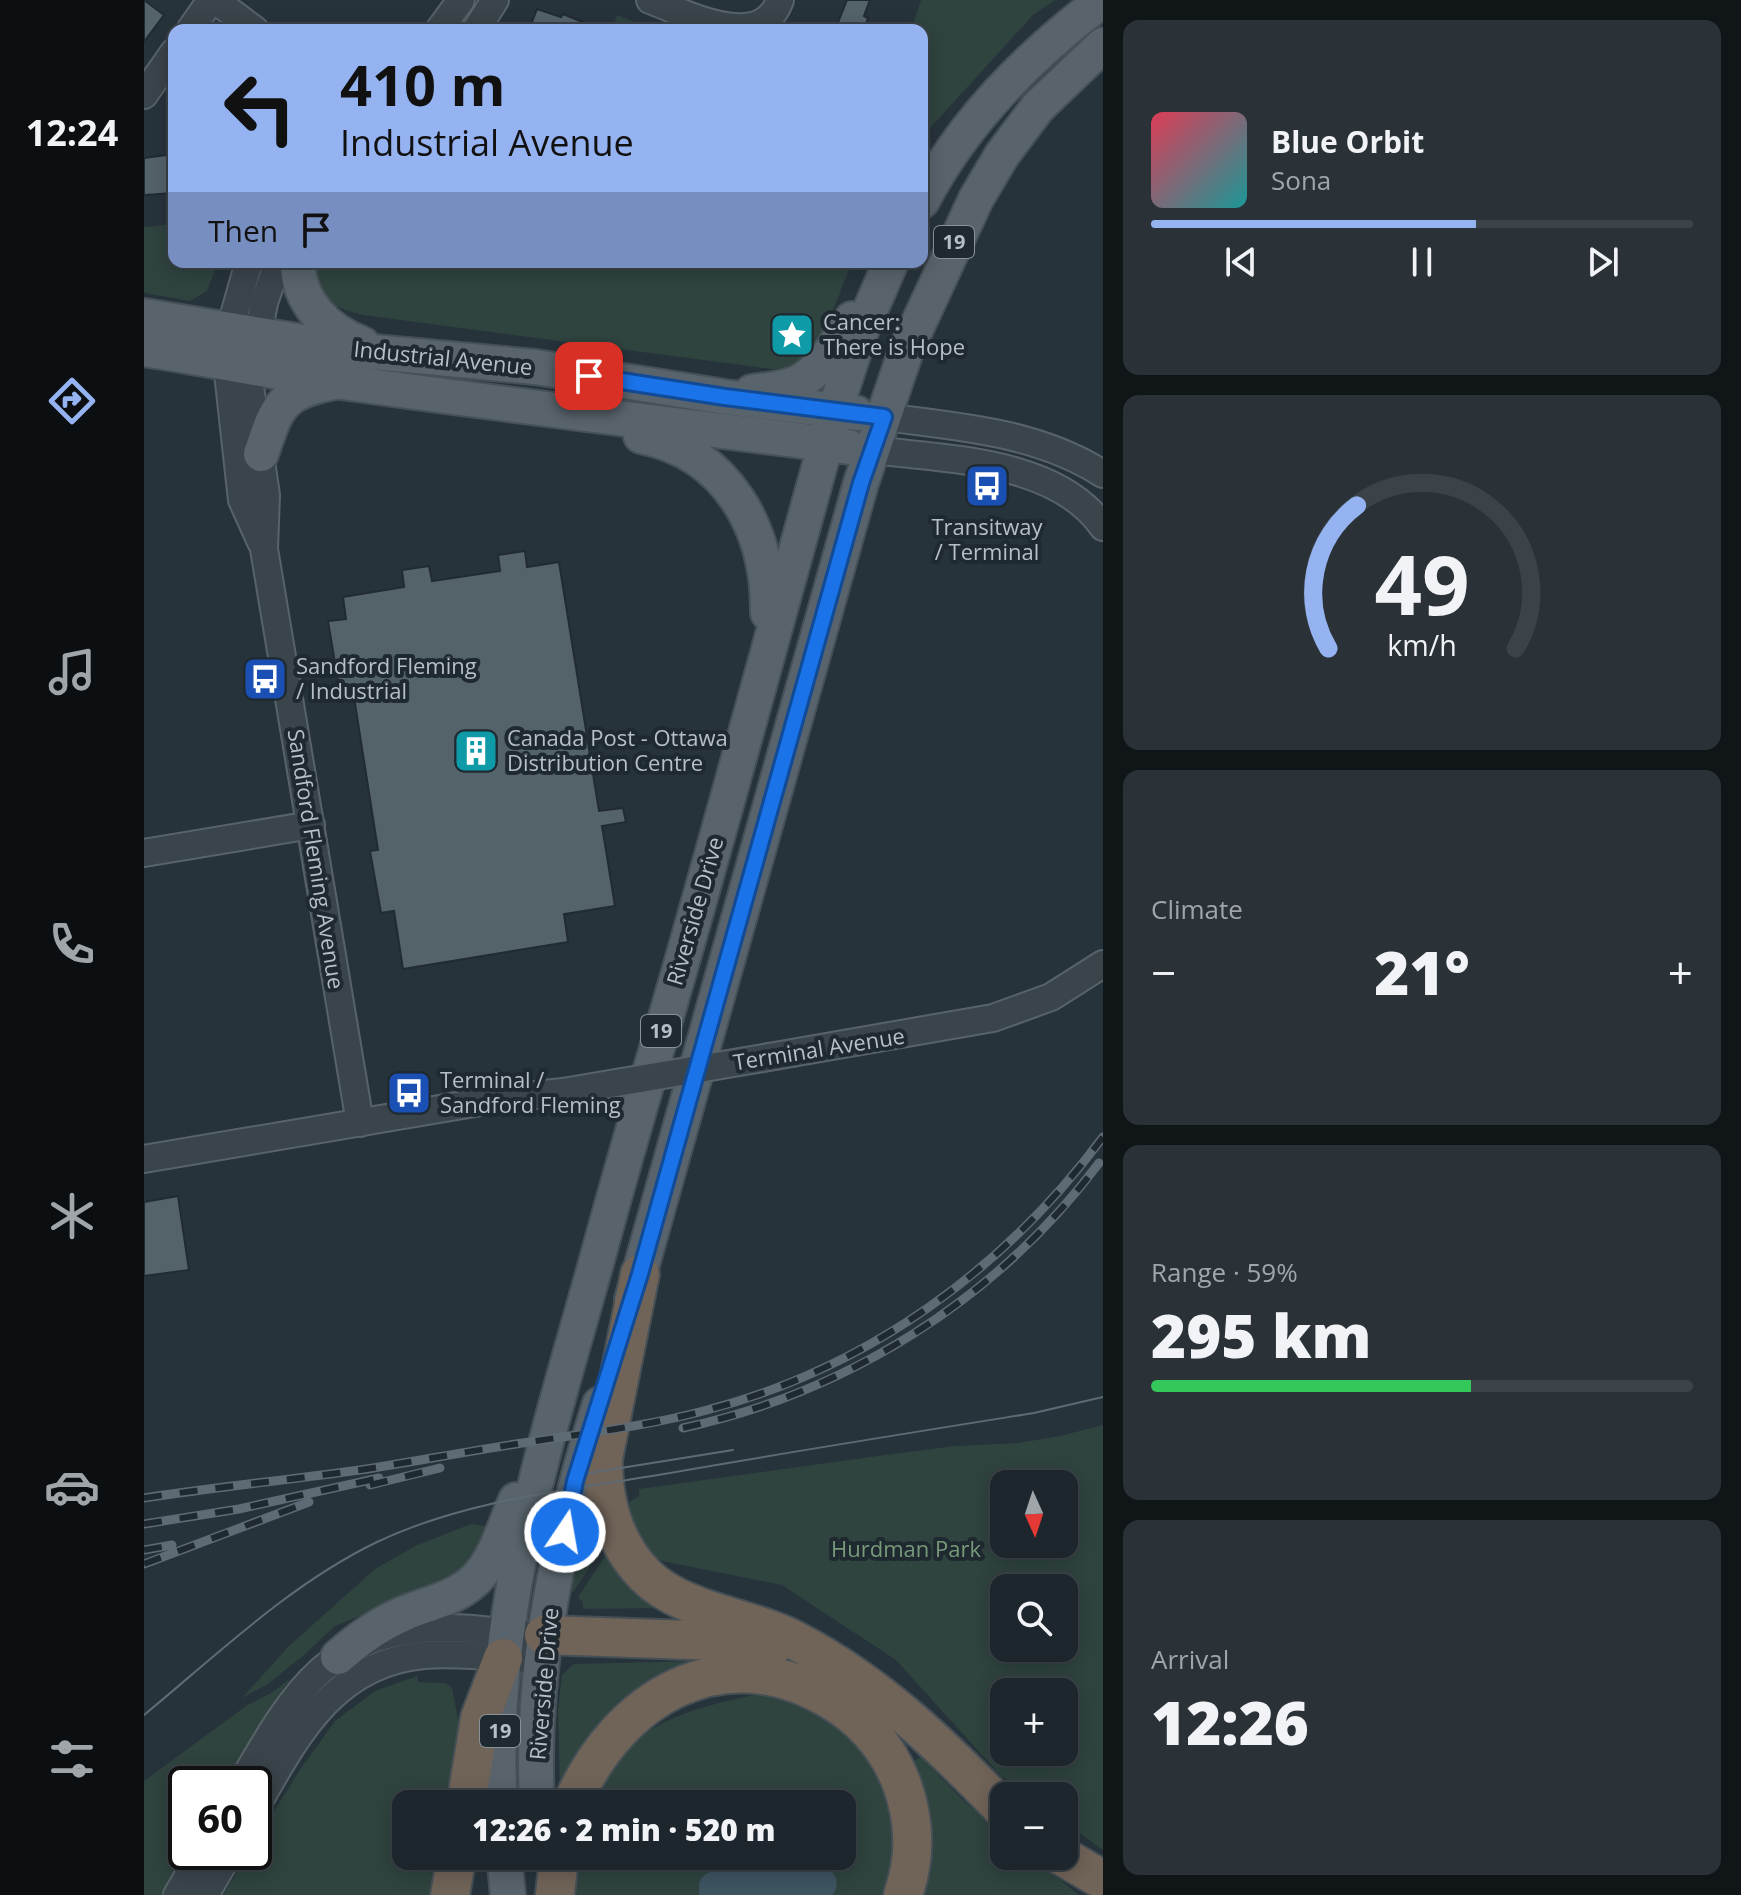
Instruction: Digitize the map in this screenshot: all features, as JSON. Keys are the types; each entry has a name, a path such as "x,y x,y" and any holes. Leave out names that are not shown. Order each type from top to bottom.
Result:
{"highway":[{"path":"640,1274 603,1459 606,1500 618,1536 630,1558 648,1578 666,1589 710,1609 765,1626 874,1689 920,1727 990,1796"},
{"path":"542,1647 748,1643 826,1659"},
{"path":"468,1790 480,1718 504,1645"},
{"path":"579,1790 606,1743 632,1716 664,1693 712,1677 737,1674 763,1674 788,1679 841,1706 868,1729 887,1752 902,1784 911,1818 911,1862 903,1895"},
{"path":"1078,1865 1103,1880"},
{"path":"450,1895 454,1870"},
{"path":"555,1895 558,1870"}],"main road":[{"name":"19","path":"928,189 959,142 1022,67 1103,0"},
{"name":"Riverside Drive","path":"537,1790 536,1740 542,1647 575,1481 640,1274 861,483 907,348 931,292 989,177 1038,107 1103,45"},
{"path":"299,268 304,292 329,326 359,343 413,356"},
{"path":"725,397 798,383 821,365 886,268"},
{"name":"Riverside Drive","path":"500,1790 504,1645 524,1531 835,410 859,336 887,268"},
{"name":"Industrial Avenue","path":"144,316 352,350 535,367 725,397 884,417"},
{"name":"Industrial Avenue","path":"144,349 337,382 873,450"},
{"path":"261,454 272,420 281,406 308,387 337,382"},
{"path":"550,411 670,443 693,454 713,469 751,523 762,552 769,601 765,657"},
{"path":"338,1657 358,1639 405,1613 451,1598 479,1576 498,1542 558,1404"},
{"path":"505,1870 508,1895"},
{"path":"540,1870 541,1895"}],"street":[{"path":"195,24 213,0 247,24"},
{"path":"443,24 461,0"},
{"path":"480,24 495,0"},
{"path":"650,0 718,24"},
{"path":"756,24 778,7 780,0"},
{"path":"144,95 168,61"},
{"path":"239,366 249,268"},
{"path":"244,331 264,303 276,268"},
{"name":"Sandford Fleming Avenue","path":"239,366 251,392 261,454 266,495 264,549 360,1123"},
{"name":"Sandford Fleming Avenue","path":"239,366 242,500 264,549"},
{"path":"884,417 1016,437 1081,459 1103,474"},
{"path":"873,450 973,463 1030,476 1086,506 1103,527"},
{"path":"144,853 311,825"},
{"name":"Terminal Avenue","path":"144,1159 504,1098 563,1092 993,1018 1051,997 1103,964"},
{"path":"252,1766 291,1700 319,1672 361,1644 402,1631 446,1627 504,1645"},
{"path":"272,1781 316,1711 335,1691 360,1674 385,1662 418,1656 504,1645 542,1647"},
{"path":"177,1895 192,1870"},
{"path":"205,1895 220,1870"}],"green space":[{"path":"921,0 1055,0 1033,15 928,130 928,24 913,24"},
{"path":"617,15 640,24 614,24"},
{"path":"168,225 168,268 216,268 207,291 190,301 144,293 144,227"},
{"path":"309,268 850,268 820,343 807,360 786,371 363,315 331,303 316,284"},
{"name":"Hurdman Park","path":"1103,1425 1103,1850 1078,1832 1078,1782 1009,1782 992,1766 1078,1766 1078,1678 990,1678 990,1764 896,1660 782,1585 662,1561 640,1544 632,1521 629,1502 639,1496 639,1489 955,1446 1018,1443"},
{"path":"600,1505 609,1539 573,1592 566,1586 583,1507"},
{"path":"471,1524 487,1526 459,1575 335,1626 268,1684 242,1698 288,1647 375,1569 415,1546"},
{"path":"612,1546 661,1608 583,1609 583,1602 578,1597"},
{"path":"695,1661 695,1667 560,1790 558,1709 562,1675 574,1664"},
{"path":"417,1676 418,1682 446,1683 452,1688 462,1739 453,1790 392,1790 392,1870 440,1870 433,1895 223,1895 238,1870 272,1870 272,1815 335,1721 375,1691"},
{"path":"291,1678 237,1766 168,1766 168,1870 178,1870 163,1895 144,1895 144,1781 246,1706"},
{"path":"754,1695 784,1700 812,1710 837,1725 858,1744 875,1767 888,1794 895,1822 897,1853 883,1895 567,1895 570,1870 856,1870 856,1790 597,1790 636,1740 667,1721 702,1708"},
{"path":"921,1757 990,1824 990,1870 1048,1870 1079,1895 921,1895 930,1874 932,1820 912,1762"}],"water":[{"path":"830,1870 836,1877 836,1888 833,1895 699,1895 700,1881 710,1872"}],"building":[{"path":"144,0 164,15 144,42"},
{"path":"847,0 870,0 864,16 868,18 866,24 837,24"},
{"path":"537,9 561,17 563,14 587,24 531,24"},
{"path":"168,155 168,193 144,195 144,158"},
{"name":"Canada Post - Ottawa Distribution Centre","path":"525,551 527,567 559,562 599,811 623,808 626,822 602,826 615,906 564,914 568,942 403,969 394,911 381,913 370,851 378,850 353,691 340,693 328,621 346,619 343,597 404,587 402,570 429,566 432,581 500,571 498,555"},
{"path":"178,1196 189,1270 144,1276 144,1202"}],"tram line":[{"path":"144,1715 256,1621 314,1578 377,1542 445,1516 550,1492 1034,1413 1103,1397"},
{"path":"571,1476 733,1450"}],"railway":[{"path":"144,1498 360,1470 636,1426 707,1410 766,1392 823,1368 877,1340 928,1308 977,1271 1022,1230 1103,1137"},
{"path":"683,1428 744,1412 803,1391 915,1333 966,1297 1014,1257 1059,1212 1099,1163"},
{"path":"370,1485 440,1468"},
{"path":"144,1524 239,1509 379,1478"},
{"path":"144,1564 309,1502"},
{"path":"144,1550 172,1545"}],"place":[{"name":"Cancer: There is Hope","path":"792,335"},
{"name":"Transitway / Terminal","path":"987,486"},
{"name":"Sandford Fleming / Industrial","path":"265,679"},
{"name":"Canada Post - Ottawa Distribution Centre","path":"476,751"},
{"name":"Terminal / Sandford Fleming","path":"409,1093"}],"route":[{"path":"565,1532 575,1481 640,1274 861,483 884,417 589,376"}]}
